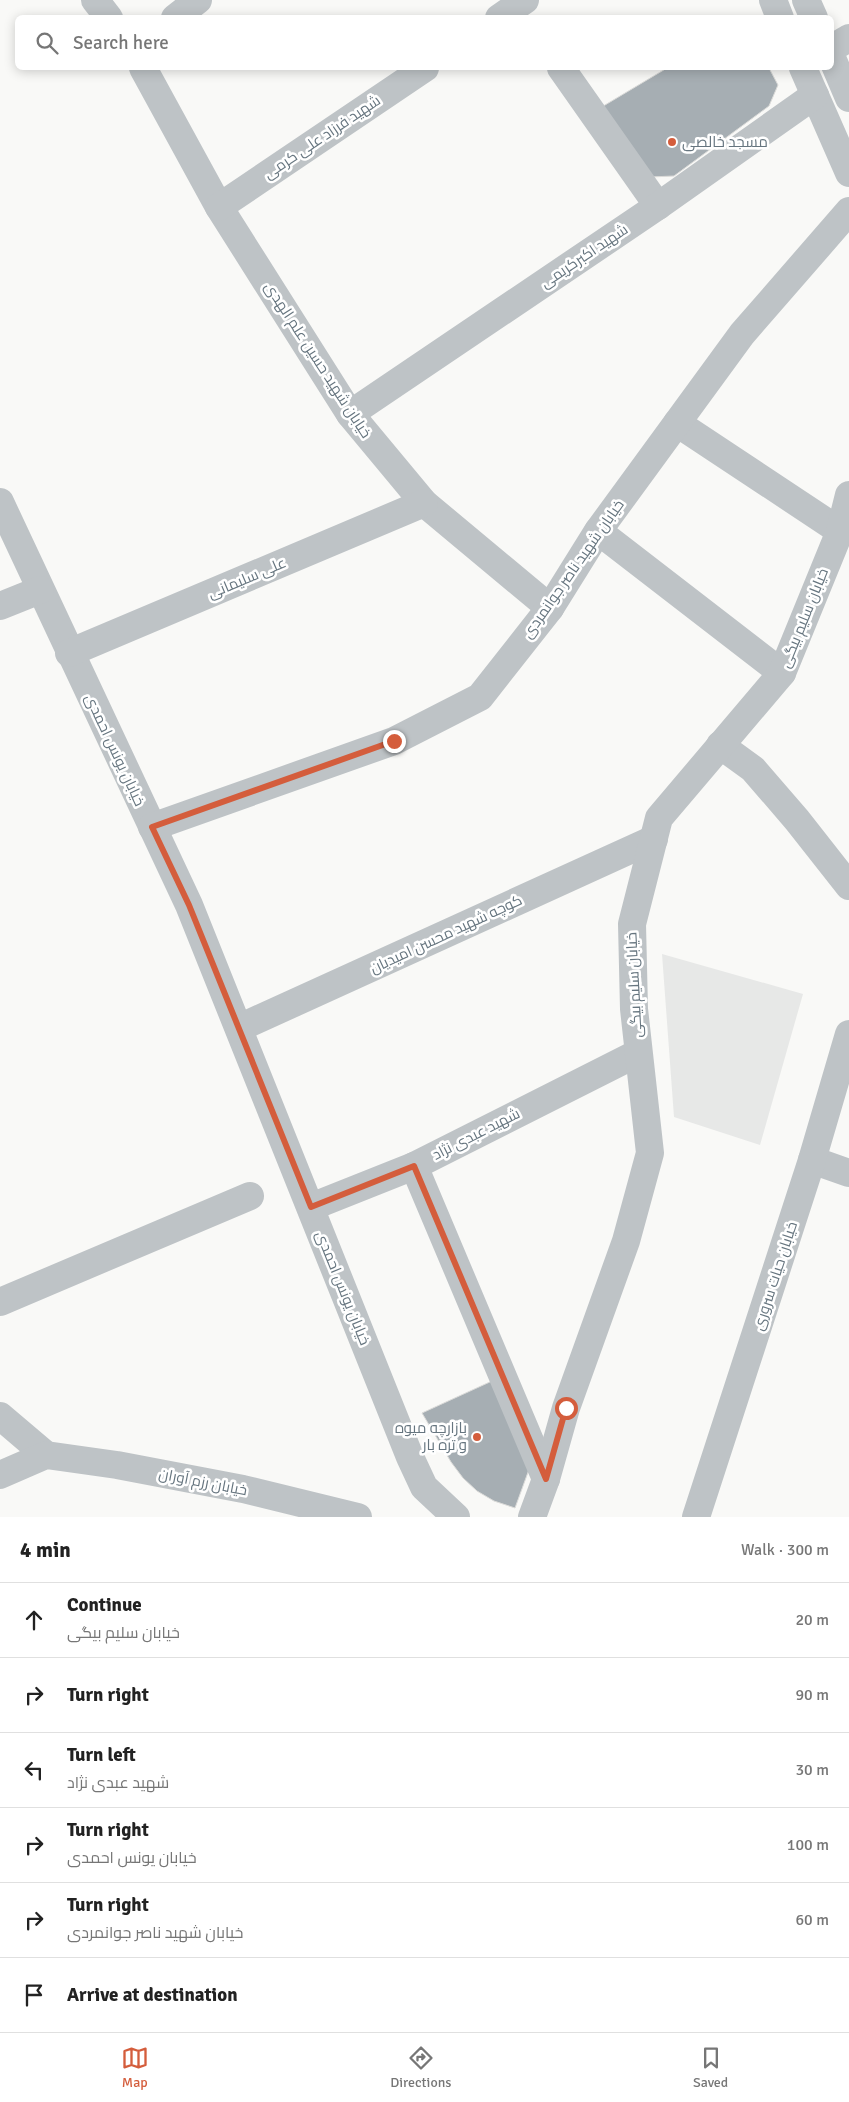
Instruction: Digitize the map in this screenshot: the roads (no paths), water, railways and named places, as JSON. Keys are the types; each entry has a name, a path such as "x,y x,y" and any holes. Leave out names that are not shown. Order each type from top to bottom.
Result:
{"street":[{"path":"95,0 107,15"},
{"path":"179,15 198,0"},
{"path":"773,0 779,15"},
{"path":"806,0 813,15"},
{"path":"834,47 849,38"},
{"path":"834,63 849,98"},
{"name":"خیابان شهید حسین علم الهدی","path":"144,70 219,207 350,414 424,503 550,608"},
{"name":"شهید فرزاد علی کرمی","path":"219,207 422,70"},
{"path":"562,70 658,206"},
{"path":"804,70 849,173"},
{"name":"شهید اکبرکریمی","path":"350,414 658,206 815,95"},
{"name":"خیابان شهید ناصر جوانمردی","path":"152,827 394,741 480,697 550,608 598,531 742,334 849,211"},
{"path":"677,423 841,543"},
{"name":"خیابان سلیم بیگی","path":"532,1517 546,1479 566,1408 626,1241 650,1153 634,1009 632,924 659,818 782,673 841,543 849,495"},
{"name":"خیابان یونس احمدی","path":"0,502 69,654 189,905 410,1457 424,1487 456,1517"},
{"name":"علی سلیمانی","path":"69,654 424,503"},
{"path":"598,531 782,673"},
{"path":"0,606 40,590"},
{"path":"720,746 753,769 797,820 849,886"},
{"name":"کوچه شهید محسن امیدیان","path":"238,1028 654,839"},
{"name":"خیابان حیات سروری","path":"696,1517 812,1160 849,1034"},
{"name":"شهید عبدی نژاد","path":"311,1207 414,1166 638,1053"},
{"path":"812,1160 849,1173"},
{"path":"414,1166 546,1479"},
{"path":"0,1302 250,1196"},
{"path":"0,1416 46,1455 0,1475"},
{"name":"خیابان رزم آوران","path":"46,1455 117,1464 243,1489 358,1517"}],"place":[{"name":"مسجد خالصی","path":"672,142"},
{"name":"بازارچه میوه و تره بار","path":"477,1437"}]}
